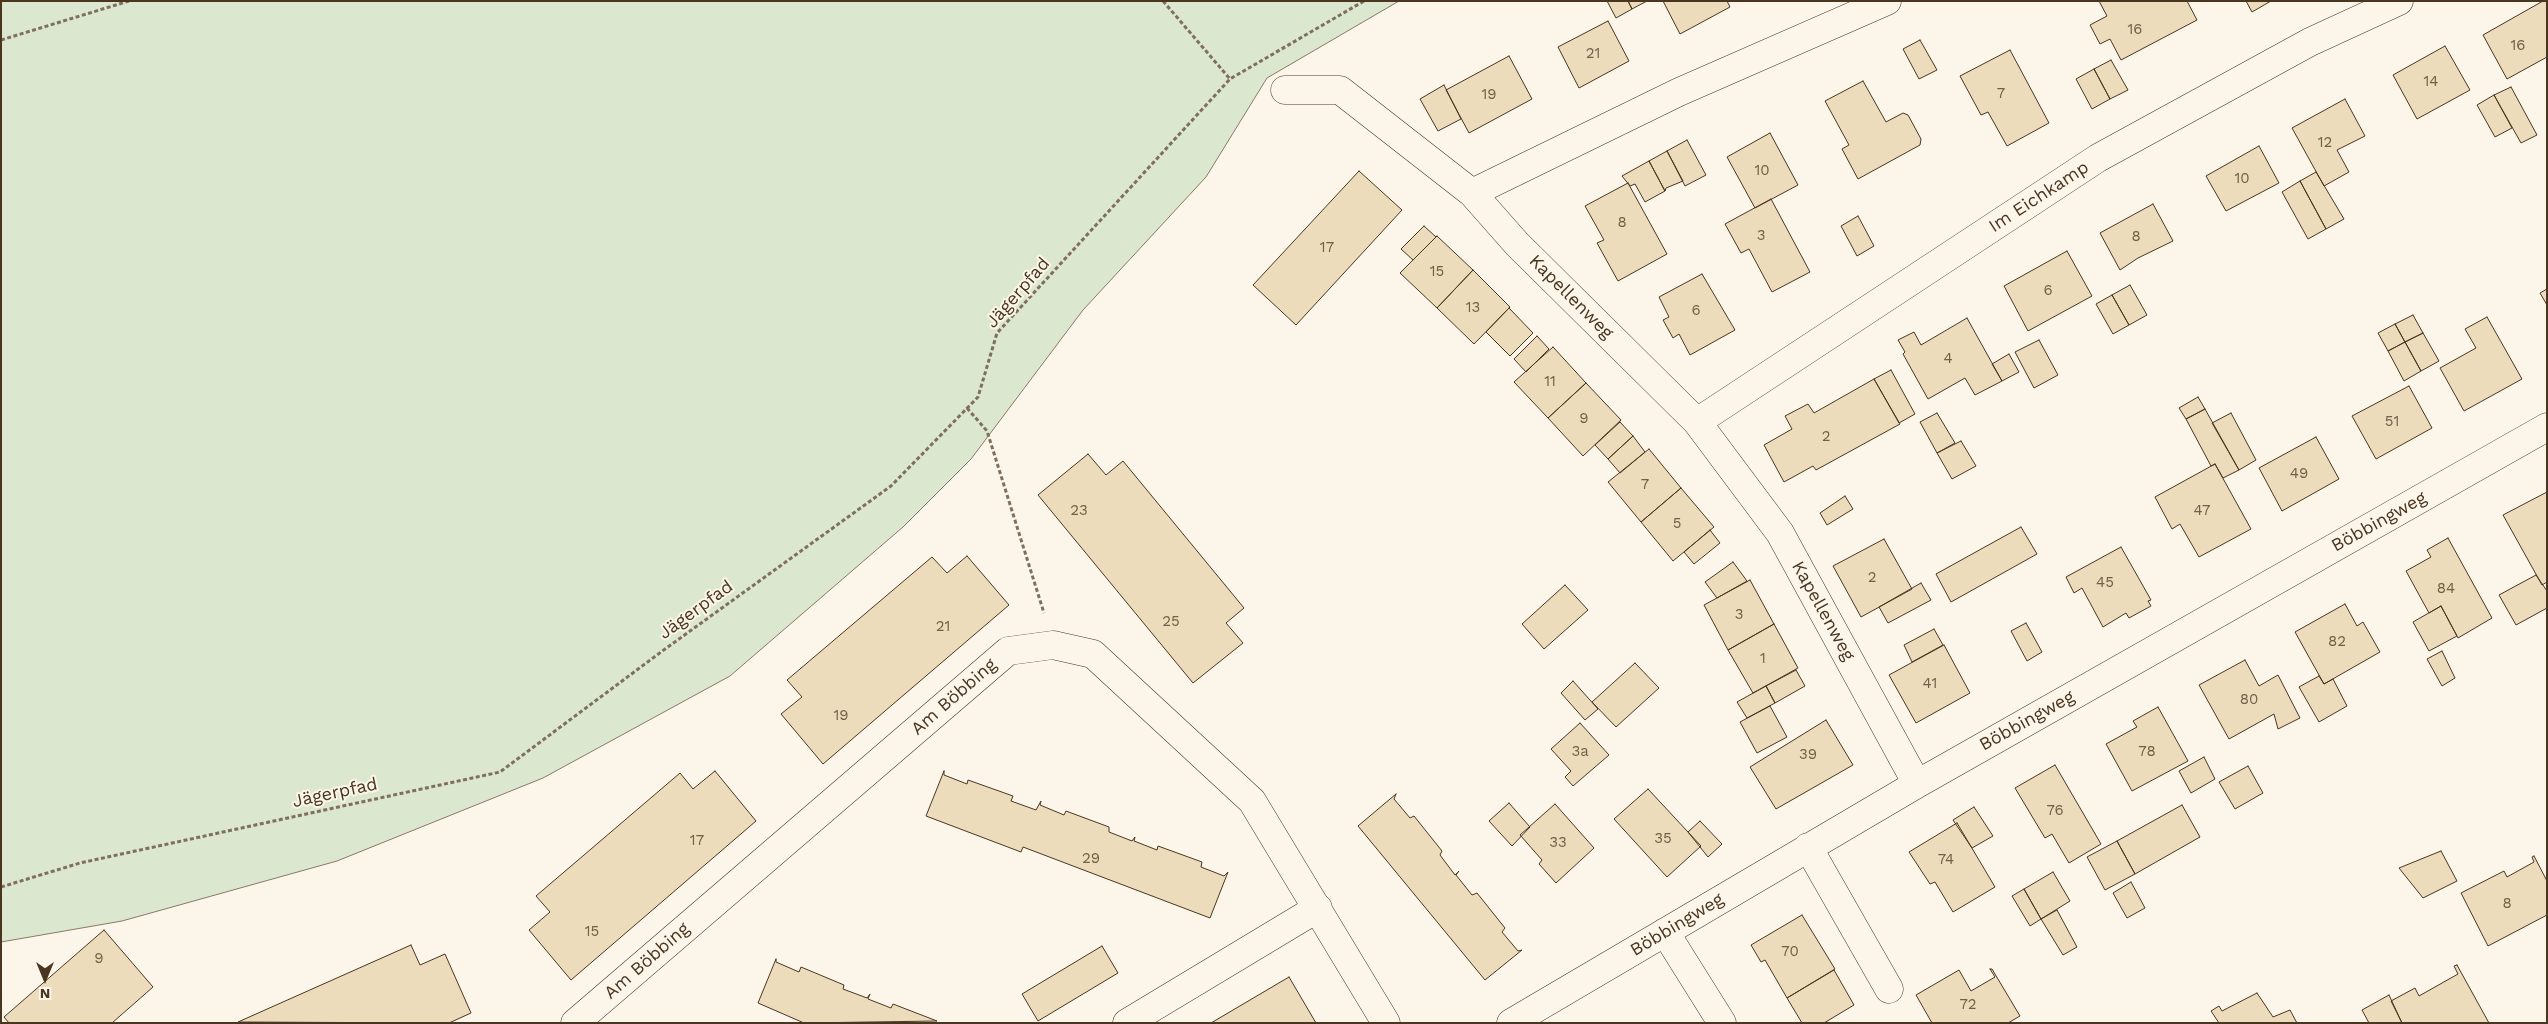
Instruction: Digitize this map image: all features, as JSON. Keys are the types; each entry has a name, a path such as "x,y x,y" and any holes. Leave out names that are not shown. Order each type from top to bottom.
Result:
{"street":[{"path":"1472,193 1679,92 1887,1"},
{"name":"Im Eichkamp","path":"1697,422 2098,158 2310,42 2398,1"},
{"name":"Kapellenweg","path":"1285,90 1340,90 1472,193 1517,244 1697,422 1780,533 1917,784"},
{"name":"Böbbingweg","path":"1511,1023 1917,784 2547,427"},
{"name":"Am Böbbing","path":"575,1023 1008,651 1053,645 1093,654 1252,801 1386,1023"},
{"path":"1808,847 1889,989"},
{"path":"1127,1023 1318,908"},
{"path":"1665,932 1722,1023"}],"path":[{"path":"1,40 129,1"},
{"path":"1163,1 1230,79"},
{"name":"Jägerpfad","path":"1,887 80,863 500,772 661,652 891,486 978,397 997,333 1230,79 1364,1"},
{"path":"967,408 987,431 1053,645"}],"green space":[{"path":"1,1 1399,1 1267,78 1206,177 1083,310 971,459 903,527 730,676 543,778 337,861 122,921 1,942"}],"building":[{"path":"1607,1 1628,1 1632,9 1616,18"},
{"path":"1628,1 1647,1 1632,9"},
{"path":"1663,1 1727,1 1730,7 1680,34"},
{"path":"2099,1 2187,1 2197,20 2121,60 2110,39 2100,44 2090,25 2107,16"},
{"path":"2246,1 2271,1 2252,12"},
{"path":"2543,1 2547,1 2547,57 2507,79 2483,35"},
{"path":"1608,21 1629,61 1579,88 1558,47"},
{"path":"1920,40 1937,70 1919,79 1903,49"},
{"path":"2445,46 2470,90 2417,119 2393,75"},
{"path":"2010,50 2049,123 2007,146 1988,112 1981,115 1960,76"},
{"path":"1509,56 1532,99 1469,133 1446,90"},
{"path":"2111,60 2128,90 2110,99 2094,69"},
{"path":"2094,69 2110,99 2092,109 2076,79"},
{"path":"1863,81 1886,122 1903,113 1908,115 1921,139 1920,145 1858,179 1842,149 1849,145 1825,101"},
{"path":"1444,85 1461,119 1438,131 1420,99"},
{"path":"2511,87 2537,135 2521,143 2494,95"},
{"path":"2494,95 2512,128 2495,137 2477,105"},
{"path":"2345,99 2365,136 2337,150 2349,172 2324,186 2292,128"},
{"path":"1770,133 1798,185 1755,208 1727,157"},
{"path":"1687,140 1706,175 1685,186 1667,151"},
{"path":"2259,146 2279,183 2226,211 2206,176"},
{"path":"1667,151 1683,181 1666,188 1665,191 1649,161"},
{"path":"1649,161 1665,191 1645,202 1635,184 1630,186 1622,176"},
{"path":"1359,171 1402,210 1296,325 1253,285"},
{"path":"2316,172 2344,219 2326,229 2300,181"},
{"path":"2300,181 2326,229 2308,239 2282,192"},
{"path":"1628,183 1667,254 1618,281 1597,243 1604,240 1585,206"},
{"path":"1771,199 1810,272 1772,292 1749,249 1741,253 1725,224"},
{"path":"2153,204 2173,241 2138,258 2120,270 2100,233"},
{"path":"1858,216 1874,246 1857,256 1841,226"},
{"path":"1424,226 1436,237 1413,260 1401,249"},
{"path":"1437,236 1473,270 1437,308 1400,273"},
{"path":"2067,251 2092,296 2028,331 2004,286"},
{"path":"1473,270 1510,307 1474,344 1437,308"},
{"path":"1702,274 1735,330 1690,355 1679,334 1673,338 1663,320 1669,317 1659,297"},
{"path":"2130,285 2147,315 2129,325 2112,295"},
{"path":"2547,289 2547,305 2540,293"},
{"path":"2112,295 2129,325 2113,334 2096,304"},
{"path":"1509,308 1533,333 1510,356 1486,332"},
{"path":"2413,315 2423,333 2405,342 2395,324"},
{"path":"2487,317 2522,379 2464,411 2440,368 2476,348 2465,329"},
{"path":"1967,318 2002,381 1975,395 1965,378 1928,399 1903,354 1905,352 1898,340 1914,332 1921,345"},
{"path":"2395,324 2405,342 2388,351 2378,333"},
{"path":"2423,333 2439,361 2421,371 2405,342"},
{"path":"1537,336 1549,349 1526,372 1514,359"},
{"path":"2039,340 2058,375 2034,388 2015,352"},
{"path":"2405,342 2421,371 2404,381 2388,351"},
{"path":"1553,347 1586,383 1548,418 1514,382"},
{"path":"2009,354 2019,372 2002,381 1992,364"},
{"path":"1891,370 1915,414 1899,423 1874,379"},
{"path":"1874,379 1900,424 1816,470 1813,466 1784,482 1764,445 1792,429 1785,416 1808,404 1814,413"},
{"path":"1586,383 1621,420 1583,456 1548,418"},
{"path":"2409,386 2432,428 2376,459 2352,416"},
{"path":"2198,397 2205,409 2186,419 2179,408"},
{"path":"2205,409 2239,470 2223,478 2215,464 2211,466 2186,419"},
{"path":"1937,413 1955,443 1937,453 1920,422"},
{"path":"2231,413 2256,460 2239,470 2212,423"},
{"path":"1620,422 1633,436 1608,459 1595,445"},
{"path":"1633,436 1645,452 1620,473 1608,459"},
{"path":"2316,437 2339,479 2282,511 2259,468"},
{"path":"1961,441 1976,466 1952,479 1937,453"},
{"path":"1649,449 1681,488 1641,522 1608,482"},
{"path":"1088,454 1106,475 1123,461 1244,608 1226,623 1243,643 1193,683 1038,495"},
{"path":"2215,464 2251,529 2199,557 2180,524 2172,529 2155,497"},
{"path":"1681,488 1714,527 1673,561 1641,522"},
{"path":"2547,492 2547,582 2542,585 2503,515"},
{"path":"1845,496 1853,509 1827,525 1820,513"},
{"path":"2021,527 2037,554 1951,602 1936,574"},
{"path":"1710,530 1720,543 1694,564 1684,552"},
{"path":"2448,538 2492,618 2458,638 2441,606 2429,613 2406,571 2431,557 2427,550"},
{"path":"1884,539 1912,589 1861,617 1833,566"},
{"path":"2121,547 2151,600 2148,601 2151,606 2129,618 2126,613 2103,627 2082,588 2074,593 2066,577"},
{"path":"967,556 1009,605 823,764 781,714 802,697 787,680 932,557 947,573"},
{"path":"1733,562 1747,581 1717,598 1705,582"},
{"path":"2536,575 2547,591 2547,608 2516,625 2499,595"},
{"path":"1750,580 1774,624 1728,650 1704,605"},
{"path":"1921,583 1931,600 1888,623 1879,607"},
{"path":"1565,585 1588,610 1544,649 1522,624"},
{"path":"2345,604 2357,626 2363,622 2380,652 2324,684 2295,632"},
{"path":"2441,606 2457,636 2429,651 2413,622"},
{"path":"2026,623 2042,652 2027,661 2011,631"},
{"path":"1774,624 1798,668 1753,693 1728,650"},
{"path":"1934,629 1943,645 1912,662 1904,645"},
{"path":"1944,645 1970,693 1916,723 1889,675"},
{"path":"2442,651 2455,678 2442,686 2427,659"},
{"path":"2245,660 2259,686 2278,675 2300,718 2278,729 2274,714 2229,739 2199,685"},
{"path":"1635,663 1659,688 1616,727 1592,702"},
{"path":"1796,670 1805,686 1775,703 1766,686"},
{"path":"2319,676 2324,684 2333,679 2347,706 2319,722 2299,687"},
{"path":"1573,681 1598,709 1585,720 1561,693"},
{"path":"1766,686 1775,703 1747,718 1737,702"},
{"path":"1770,706 1787,737 1757,753 1740,722"},
{"path":"2158,707 2188,761 2132,791 2106,744 2137,727 2133,721"},
{"path":"1826,720 1853,765 1776,809 1750,767"},
{"path":"1580,723 1609,755 1573,786 1565,777 1571,771 1551,749"},
{"path":"2204,757 2215,779 2191,793 2179,771"},
{"path":"2055,765 2101,844 2069,863 2052,834 2045,838 2015,788"},
{"path":"2248,766 2263,793 2235,809 2219,782"},
{"path":"715,771 756,821 571,980 529,930 550,912 536,896 680,773 693,789"},
{"path":"944,771 944,775 967,784 968,780 1013,796 1011,801 1036,810 1041,801 1040,805 1064,815 1066,811 1109,827 1109,832 1132,841 1135,837 1134,841 1157,850 1158,846 1202,862 1201,867 1224,876 1228,872 1210,918 1023,847 1021,852 926,816"},
{"path":"1648,789 1701,846 1667,877 1614,819"},
{"path":"1396,794 1394,799 1410,818 1414,816 1442,851 1440,855 1455,875 1459,871 1456,875 1472,895 1477,893 1505,928 1502,932 1518,951 1522,950 1485,980 1358,826"},
{"path":"1509,803 1530,827 1512,846 1489,821"},
{"path":"1555,804 1594,848 1556,883 1539,864 1542,860 1520,835"},
{"path":"2182,805 2200,837 2135,874 2117,841"},
{"path":"1974,807 1993,836 1972,848 1953,820"},
{"path":"1700,821 1722,844 1708,857 1688,832"},
{"path":"1957,823 1995,887 1953,912 1935,882 1930,884 1909,852"},
{"path":"2117,841 2135,874 2105,890 2087,857"},
{"path":"2441,851 2457,881 2423,898 2399,868"},
{"path":"2534,856 2547,881 2547,915 2488,946 2461,893 2504,871 2507,877 2534,862 2532,857"},
{"path":"2053,872 2070,901 2041,919 2024,889"},
{"path":"2131,882 2145,908 2127,918 2113,893"},
{"path":"2024,889 2041,919 2030,926 2012,896"},
{"path":"2057,910 2077,947 2063,955 2041,919"},
{"path":"1802,915 1835,969 1787,998 1765,960 1761,962 1751,945"},
{"path":"104,930 153,987 112,1023 9,1023 4,1017"},
{"path":"411,945 420,965 445,954 471,1013 449,1023 238,1022"},
{"path":"1102,946 1118,973 1038,1021 1022,994"},
{"path":"776,959 776,962 799,972 801,967 844,985 843,989 867,998 870,994 868,999 891,1008 893,1004 937,1021 804,1023 758,1003"},
{"path":"2457,965 2489,1023 2402,1023 2391,1001 2415,988 2419,996 2458,974 2454,966"},
{"path":"1990,969 1992,969 2020,1016 2008,1023 1932,1023 1916,995 1959,970 1971,991 1995,977"},
{"path":"1834,970 1854,1005 1824,1023 1802,1023 1787,998"},
{"path":"1289,977 1316,1023 1211,1023"},
{"path":"2257,993 2273,1017 2290,1010 2297,1023 2219,1023 2211,1011 2219,1006 2222,1011"},
{"path":"2389,995 2402,1023 2369,1023 2362,1010"}]}
